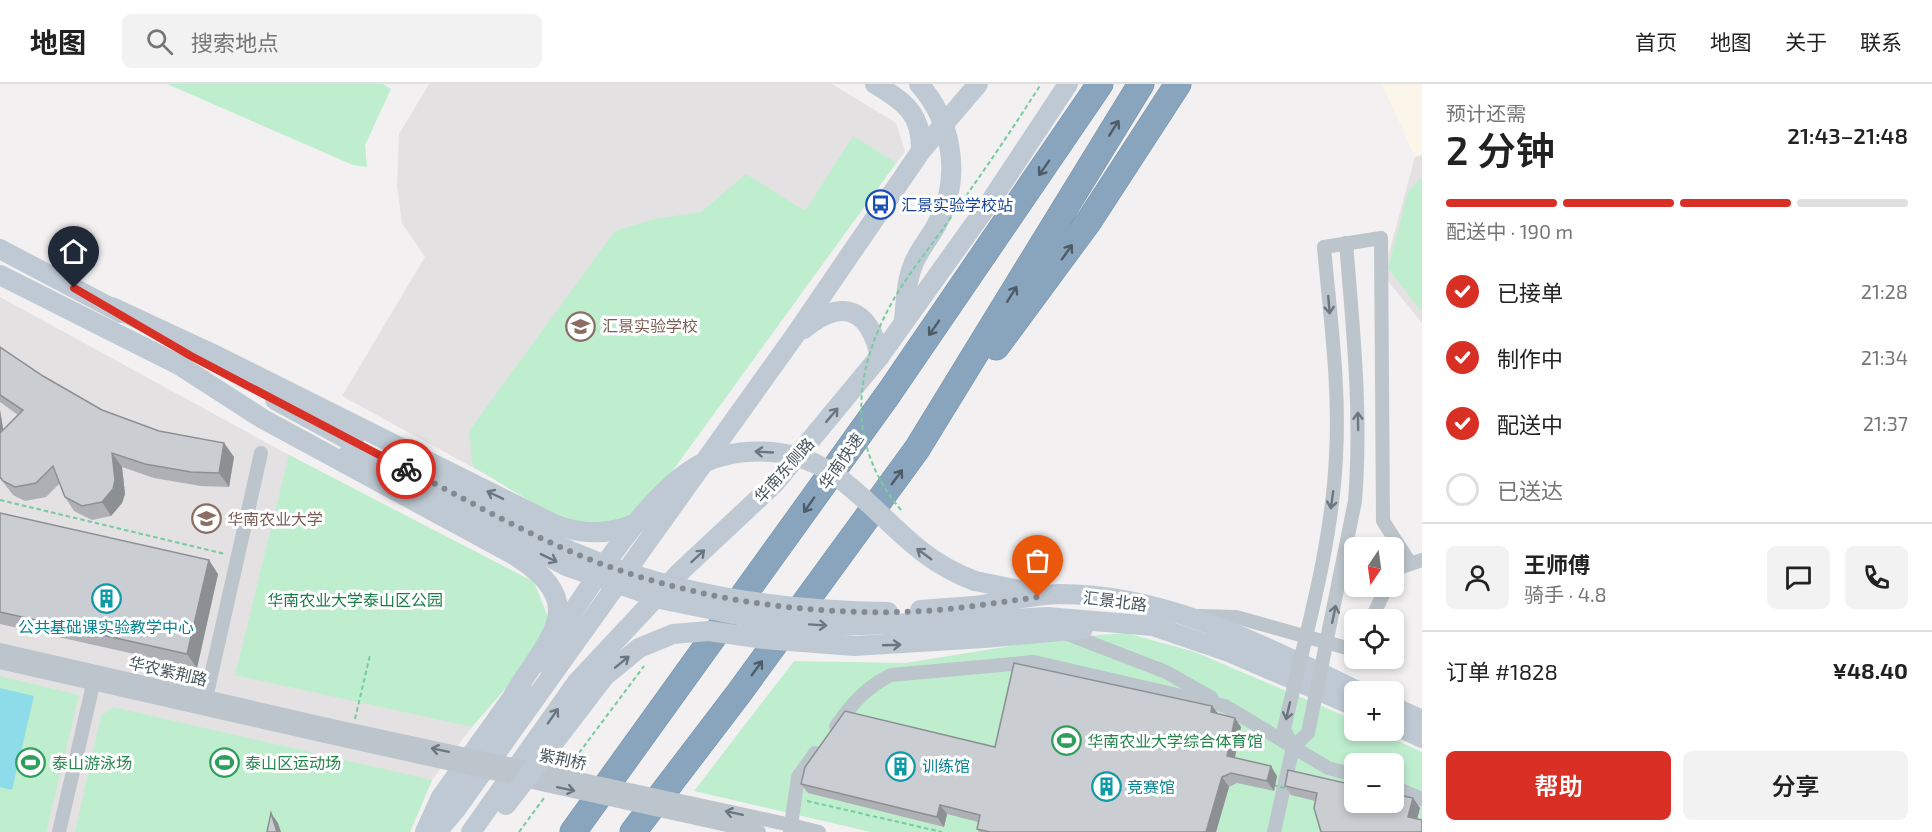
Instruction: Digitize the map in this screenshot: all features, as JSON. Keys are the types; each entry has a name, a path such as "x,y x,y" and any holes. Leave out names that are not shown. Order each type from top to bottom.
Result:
{"highway":[{"name":"华南快速","path":"573,832 875,412 1100,84"},
{"path":"917,449 1141,84"},
{"path":"633,832 739,693 917,449 1033,300 1089,221 1178,84"},
{"path":"645,832 739,693"},
{"path":"565,832 630,752"}],"street":[{"path":"904,323 913,264 939,221 949,195 952,169 943,123 936,106 919,84"},
{"path":"437,832 457,808 695,476 921,151 978,84"},
{"name":"华南东侧路","path":"471,832 577,682 680,573 774,484 880,356 990,202 1068,84"},
{"path":"880,87 904,104 918,120 921,151"},
{"path":"1293,747 1284,729 1328,531 1336,457 1336,389 1324,247 1381,238 1383,520 1416,561"},
{"path":"1274,832 1293,747 1308,733 1355,501 1358,463 1358,394 1346,243"},
{"name":"汇景北路","path":"0,249 112,307 191,356 351,448"},
{"name":"汇景北路","path":"0,275 351,448 597,562 699,593 788,608 840,612 974,613 1153,626 1187,636 1344,702"},
{"path":"112,307 213,354 388,443 574,532 610,531 637,523 653,514 695,476"},
{"path":"793,338 823,316 844,310 856,313 866,321 873,332 880,356"},
{"path":"176,363 241,407 532,566 549,581 559,599 559,611 554,630 514,694 441,797 425,832"},
{"path":"205,703 261,453"},
{"path":"514,694 539,663 626,538 656,500 702,464 733,453 780,453 811,462 851,488 927,557 975,581 1008,589 1059,594"},
{"name":"汇景北路","path":"974,613 1059,594 1145,603 1189,616 1344,685"},
{"path":"1189,616 1236,617 1344,647"},
{"path":"488,832 506,805 605,676 639,648 673,634 709,631 764,639 854,646 1060,632 1127,623"},
{"path":"1060,632 1166,672 1328,768 1344,772"},
{"name":"华农紫荆路","path":"0,650 95,678"},
{"name":"华农紫荆路","path":"0,662 95,678 326,731"},
{"path":"819,832 790,829 798,777 854,700 873,684 891,675 1034,662 1225,706"},
{"path":"59,832 95,678"},
{"path":"1404,712 1422,720"},
{"path":"1404,730 1422,738"},
{"name":"紫荆桥","path":"326,731 352,731 790,829"},
{"name":"紫荆桥","path":"326,731 759,832"},
{"path":"1404,791 1422,799"}],"path":[{"path":"906,516 880,480 864,441 860,417 861,389 868,357 890,305 1041,84"},
{"path":"0,500 237,557"},
{"path":"352,731 370,654"},
{"path":"568,766 646,664"},
{"path":"1272,785 1295,790"},
{"path":"519,832 547,795"},
{"path":"801,799 942,832"}],"shaded area":[{"name":"汇景实验学校","path":"429,84 832,84 896,123 905,151 641,514 579,522 551,510 342,396 425,257 402,223 397,186 399,134"},
{"path":"1382,84 1422,84 1422,155 1415,157"},
{"path":"1422,155 1422,323 1383,275 1415,157"},
{"name":"华南农业大学","path":"0,297 289,455 534,582 472,727 432,780 410,832 0,832"}],"green space":[{"path":"167,84 383,84 391,89 365,145 367,167 353,165"},
{"path":"853,136 896,163 641,514 605,524 567,518 534,503 473,467 469,431 615,231 654,219 701,212 746,174 805,211"},
{"path":"1422,177 1422,312 1388,268 1408,192"},
{"name":"华南农业大学泰山区公园","path":"289,455 534,582 548,617 539,650 472,727 235,675"},
{"name":"华南农业大学综合体育馆","path":"1126,633 1195,652 1344,716 1344,741 1398,741 1422,752 1422,832 871,832 694,791 794,661 905,663 1059,638"},
{"name":"泰山游泳场","path":"0,676 79,695 46,832 0,832"},
{"name":"泰山区运动场","path":"113,707 432,780 410,832 75,832 101,716"}],"water":[{"path":"0,688 34,696 12,790 0,787"}],"building":[{"path":"0,347 43,376 102,410 159,431 224,443 219,473 191,472 145,464 112,453 115,480 113,489 102,502 82,506 65,497 53,466 36,483 15,487 3,481 0,477 0,433 23,410 0,395"},
{"name":"公共基础课实验教学中心","path":"0,513 209,560 187,654 0,612"},
{"path":"1014,663 1212,706 1211,712 1235,718 1227,756 1271,766 1267,781 1231,773 1222,777 1206,832 990,832 977,829 980,815 940,805 937,817 801,784 805,767 845,711 995,747"},
{"path":"1288,770 1344,783 1344,813 1404,813 1404,796 1413,798 1408,817 1422,820 1422,832 1321,832 1314,808 1317,793 1285,786"},
{"path":"271,813 277,832 267,832"}],"way so far":[{"path":"406,469 597,562 646,579 741,602 840,612 904,612 974,606 1038,597"}],"place":[{"name":"汇景实验学校站","path":"880,205"},
{"name":"汇景实验学校","path":"581,326"},
{"name":"华南农业大学","path":"206,519"},
{"name":"公共基础课实验教学中心","path":"106,599"},
{"name":"华南农业大学综合体育馆","path":"1066,741"},
{"name":"泰山游泳场","path":"31,763"},
{"name":"泰山区运动场","path":"224,763"},
{"name":"训练馆","path":"901,766"},
{"name":"竞赛馆","path":"1106,787"}],"route":[{"path":"74,288 112,307 191,356 406,469"}]}
